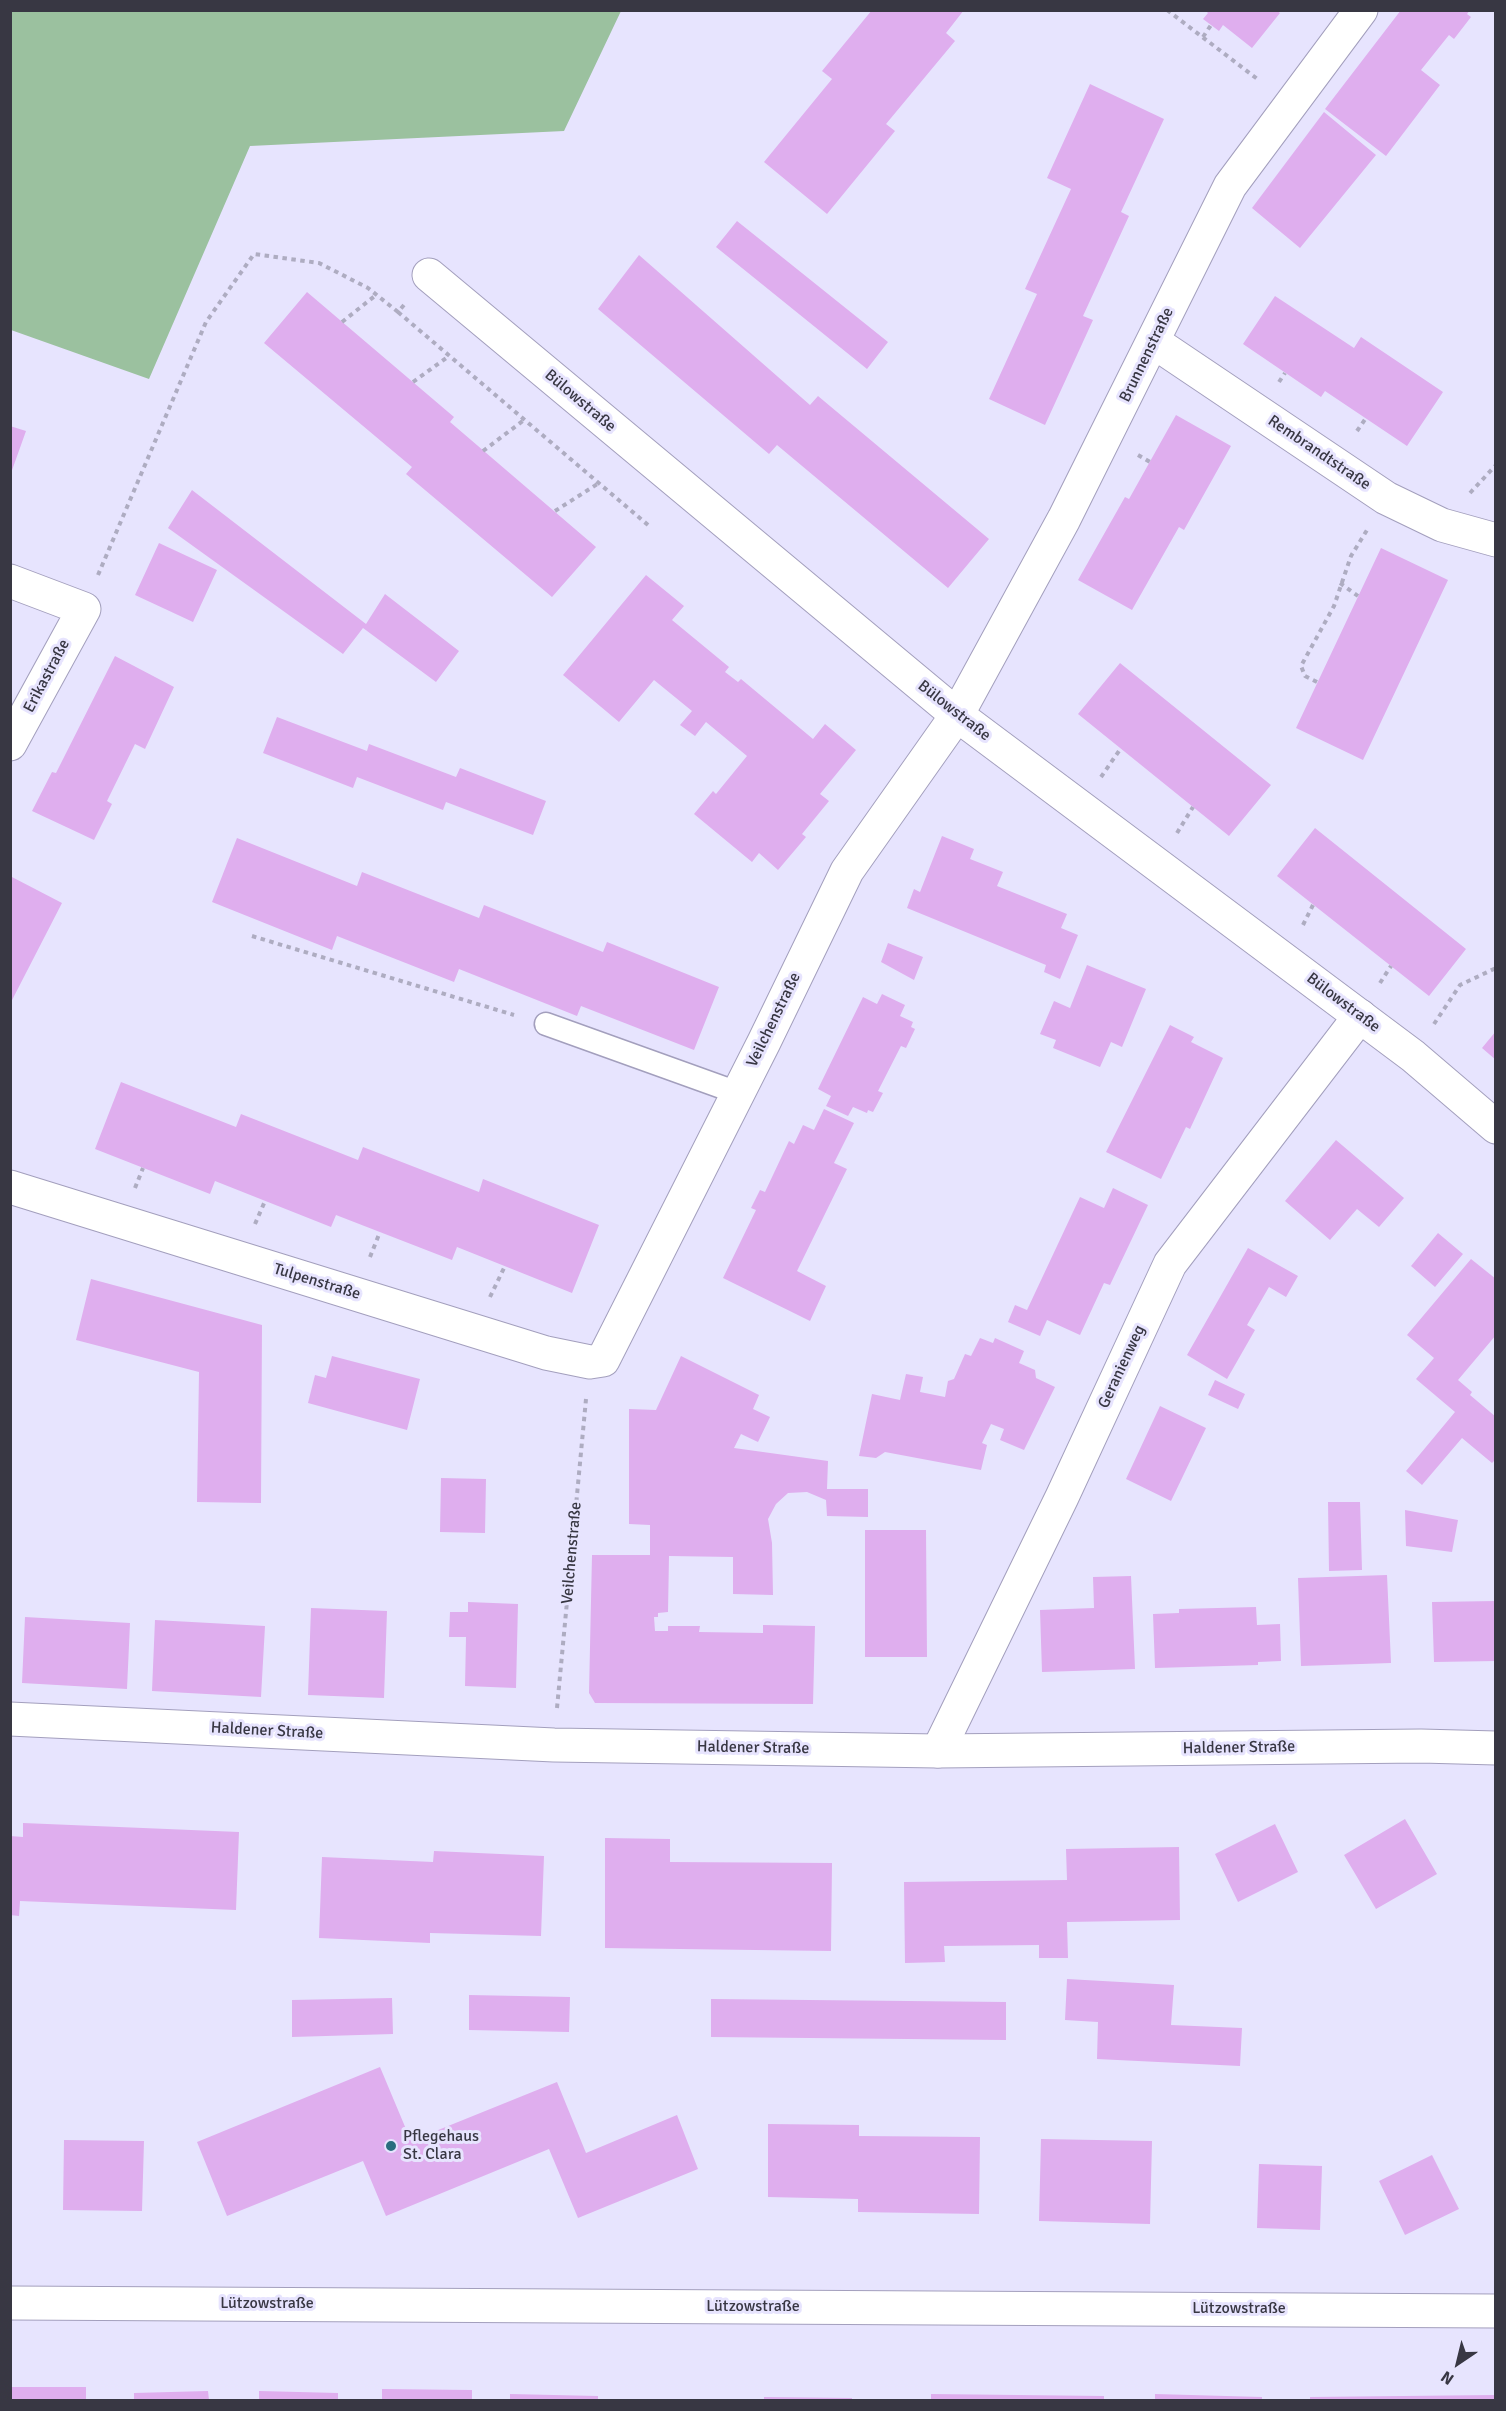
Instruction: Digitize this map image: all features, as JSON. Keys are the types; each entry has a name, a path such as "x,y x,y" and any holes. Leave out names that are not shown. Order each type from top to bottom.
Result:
{"street":[{"name":"Brunnenstraße","path":"957,715 1056,536 1230,186 1361,10"},
{"name":"Bülowstraße","path":"429,275 957,715 1413,1056 1496,1127"},
{"name":"Rembrandtstraße","path":"1154,342 1386,498 1442,525 1496,540"},
{"path":"10,581 84,609"},
{"name":"Erikastraße","path":"10,744 84,609"},
{"name":"Veilchenstraße","path":"590,1362 603,1360 614,1339 847,871 957,715"},
{"name":"Geranienweg","path":"938,1751 1062,1497 1170,1264 1360,1016"},
{"name":"Tulpenstraße","path":"10,1187 546,1353 590,1362"},
{"name":"Haldener Straße","path":"10,1719 554,1745 938,1751 1421,1746 1496,1748"},
{"name":"Lützowstraße","path":"10,2303 1496,2311"}],"lane":[{"path":"546,1024 738,1093"}],"path":[{"path":"1167,10 1291,105"},
{"path":"1203,38 1211,26"},
{"path":"84,609 206,322 254,254 319,263 368,288 648,525"},
{"path":"398,312 429,275"},
{"path":"342,322 376,295"},
{"path":"413,382 449,356"},
{"path":"483,451 524,420"},
{"path":"555,512 599,483"},
{"path":"1317,682 1305,676 1301,666 1334,606 1351,556"},
{"path":"1340,583 1358,596"},
{"path":"252,936 546,1024"},
{"path":"1413,1056 1460,985 1496,968"},
{"name":"Veilchenstraße","path":"554,1745 590,1362"}],"green space":[{"path":"10,11 621,11 564,131 250,146 149,379 11,330"}],"building":[{"path":"872,10 964,10 946,33 955,41 886,124 895,131 827,214 764,162 832,79 822,71"},
{"path":"1205,10 1276,10 1280,13 1252,48 1223,25 1219,31 1203,19 1208,13"},
{"path":"1401,10 1470,10 1467,14 1471,17 1454,39 1449,35 1421,70 1440,85 1386,156 1325,109"},
{"path":"1090,84 1164,119 1121,212 1129,216 1083,316 1093,320 1045,425 989,399 1037,294 1025,289 1071,189 1047,178"},
{"path":"1324,112 1376,155 1300,248 1252,208"},
{"path":"737,221 888,342 867,369 716,247"},
{"path":"639,255 810,405 818,396 989,539 948,588 777,445 769,454 598,309"},
{"path":"307,292 454,417 450,422 596,547 552,597 406,474 412,467 264,343"},
{"path":"1275,296 1354,348 1361,337 1443,392 1407,446 1325,391 1321,397 1243,344"},
{"path":"1176,415 1231,446 1184,530 1179,527 1132,610 1078,580 1125,497 1129,499"},
{"path":"10,426 26,431 11,473 10,473"},
{"path":"192,490 366,624 385,594 459,651 436,682 363,628 343,654 168,528"},
{"path":"159,543 217,570 193,622 135,595"},
{"path":"1381,548 1448,580 1363,760 1296,728"},
{"path":"646,575 684,606 672,620 729,667 725,672 738,682 741,679 813,739 825,724 856,750 820,794 829,801 802,834 806,837 778,870 759,853 752,862 694,814 713,791 716,794 747,756 706,722 695,736 680,725 692,711 654,680 619,722 563,675"},
{"path":"115,656 174,687 145,749 135,744 107,801 112,804 94,840 32,811 52,772 56,773"},
{"path":"1120,663 1271,785 1229,836 1078,714"},
{"path":"277,717 367,751 369,744 456,777 460,768 546,801 533,835 446,802 443,810 357,777 353,788 263,753"},
{"path":"1315,828 1466,949 1429,996 1277,876"},
{"path":"942,836 974,849 970,859 1003,872 997,886 1067,914 1061,928 1078,935 1060,979 1044,972 1046,965 907,908 914,889 920,892"},
{"path":"237,838 357,886 362,872 479,918 484,905 603,952 607,942 719,987 694,1050 581,1006 577,1016 459,969 454,982 337,936 332,950 212,902"},
{"path":"10,876 62,903 10,1004"},
{"path":"888,943 923,957 914,980 881,962"},
{"path":"1087,965 1146,989 1122,1047 1111,1042 1100,1067 1053,1048 1056,1040 1040,1034 1054,1001 1070,1008"},
{"path":"882,994 905,1005 900,1016 913,1022 911,1027 915,1029 906,1048 901,1046 878,1091 883,1093 873,1112 868,1110 867,1113 853,1107 848,1116 826,1106 831,1096 818,1089 863,997 877,1004"},
{"path":"1170,1025 1194,1037 1191,1042 1223,1058 1190,1129 1186,1127 1161,1179 1106,1152"},
{"path":"1496,1031 1496,1060 1482,1048"},
{"path":"121,1082 236,1127 241,1114 358,1160 363,1147 479,1192 483,1179 599,1225 572,1293 457,1247 452,1260 336,1215 331,1227 215,1181 210,1194 95,1149"},
{"path":"824,1109 854,1123 834,1163 847,1169 797,1271 826,1286 810,1321 723,1278 756,1210 751,1208 760,1190 765,1192 789,1141 794,1144 803,1125 814,1130"},
{"path":"1336,1140 1404,1198 1379,1227 1357,1209 1330,1240 1285,1201"},
{"path":"1113,1188 1148,1205 1110,1285 1104,1283 1080,1335 1047,1320 1040,1336 1008,1322 1015,1305 1027,1310 1080,1197 1104,1208"},
{"path":"1438,1233 1463,1254 1435,1287 1411,1266"},
{"path":"1248,1248 1298,1276 1286,1297 1269,1287 1247,1325 1255,1330 1227,1379 1187,1355"},
{"path":"1471,1259 1496,1279 1496,1335 1458,1380 1472,1392 1470,1395 1496,1417 1496,1459 1492,1463 1462,1438 1422,1485 1406,1471 1455,1412 1416,1379 1434,1358 1407,1335"},
{"path":"91,1279 262,1325 261,1503 197,1502 199,1372 76,1340"},
{"path":"980,1338 993,1343 995,1338 1024,1351 1019,1363 1035,1370 1036,1378 1055,1387 1024,1450 1000,1440 1004,1429 991,1424 982,1443 987,1445 981,1470 885,1452 876,1458 859,1456 872,1394 900,1400 906,1374 923,1377 920,1392 945,1397 948,1381 954,1379 965,1354 971,1356"},
{"path":"332,1356 420,1379 407,1430 308,1403 315,1375 326,1378"},
{"path":"681,1356 759,1395 753,1409 770,1417 758,1442 741,1434 734,1448 828,1461 827,1489 868,1489 868,1517 827,1516 826,1500 807,1492 788,1493 776,1504 768,1519 772,1543 773,1595 733,1594 733,1557 669,1556 668,1612 658,1613 658,1617 654,1617 655,1631 668,1631 668,1626 700,1626 699,1632 763,1633 763,1625 815,1626 813,1704 595,1703 589,1693 592,1555 650,1555 650,1525 629,1524 629,1409 656,1410"},
{"path":"1215,1380 1245,1394 1238,1409 1208,1395"},
{"path":"1160,1406 1206,1428 1171,1501 1126,1479"},
{"path":"441,1478 486,1479 485,1533 440,1532"},
{"path":"1328,1502 1360,1502 1362,1570 1329,1571"},
{"path":"1405,1510 1458,1520 1452,1552 1406,1546"},
{"path":"865,1530 926,1530 927,1657 865,1657"},
{"path":"1387,1575 1391,1663 1301,1666 1298,1578"},
{"path":"1131,1576 1135,1669 1042,1672 1040,1610 1094,1608 1093,1577"},
{"path":"1496,1601 1496,1661 1434,1662 1432,1602"},
{"path":"468,1602 518,1604 516,1688 465,1686 466,1637 449,1637 450,1612 468,1612"},
{"path":"1256,1607 1257,1625 1280,1624 1281,1661 1258,1662 1258,1665 1155,1668 1153,1614 1179,1613 1179,1609"},
{"path":"311,1608 387,1611 384,1698 308,1695"},
{"path":"25,1617 130,1623 127,1689 22,1683"},
{"path":"155,1620 265,1626 261,1697 152,1691"},
{"path":"1405,1819 1437,1874 1376,1909 1344,1855"},
{"path":"23,1823 239,1832 236,1910 20,1901 19,1916 10,1915 10,1836 23,1837"},
{"path":"1275,1824 1298,1872 1238,1902 1215,1854"},
{"path":"605,1838 670,1839 670,1862 832,1863 831,1951 605,1948"},
{"path":"1179,1847 1180,1920 1067,1922 1068,1958 1039,1958 1039,1945 944,1946 945,1962 905,1963 904,1882 1067,1880 1066,1849"},
{"path":"434,1851 544,1856 541,1936 430,1933 430,1943 319,1938 322,1857 433,1862"},
{"path":"1067,1979 1174,1985 1171,2025 1242,2028 1240,2066 1097,2059 1098,2022 1065,2020"},
{"path":"469,1995 570,1997 569,2032 469,2030"},
{"path":"392,1998 393,2034 292,2037 292,2000"},
{"path":"711,1999 1006,2002 1006,2040 711,2037"},
{"name":"Pflegehaus St. Clara","path":"380,2067 411,2141 557,2082 586,2153 677,2115 698,2169 578,2218 549,2149 386,2216 363,2161 227,2216 197,2142"},
{"path":"768,2124 859,2125 859,2136 980,2137 979,2214 858,2212 858,2199 768,2197"},
{"path":"1041,2139 1152,2141 1150,2224 1039,2221"},
{"path":"64,2140 144,2141 142,2211 63,2210"},
{"path":"1432,2155 1459,2209 1405,2235 1379,2181"},
{"path":"1259,2164 1322,2166 1320,2230 1257,2228"},
{"path":"10,2387 86,2387 86,2400 10,2400"},
{"path":"382,2389 472,2390 472,2400 382,2400"},
{"path":"208,2391 209,2400 134,2400 134,2393"},
{"path":"259,2391 338,2393 338,2400 259,2400"},
{"path":"510,2394 598,2396 598,2400 510,2400"},
{"path":"931,2394 1104,2396 1104,2400 931,2400"},
{"path":"1155,2394 1262,2397 1262,2400 1155,2400"},
{"path":"1495,2395 1496,2400 1310,2400 1310,2397"},
{"path":"764,2397 852,2398 852,2400 764,2400"}],"place":[{"name":"Pflegehaus St. Clara","path":"391,2146"}]}
